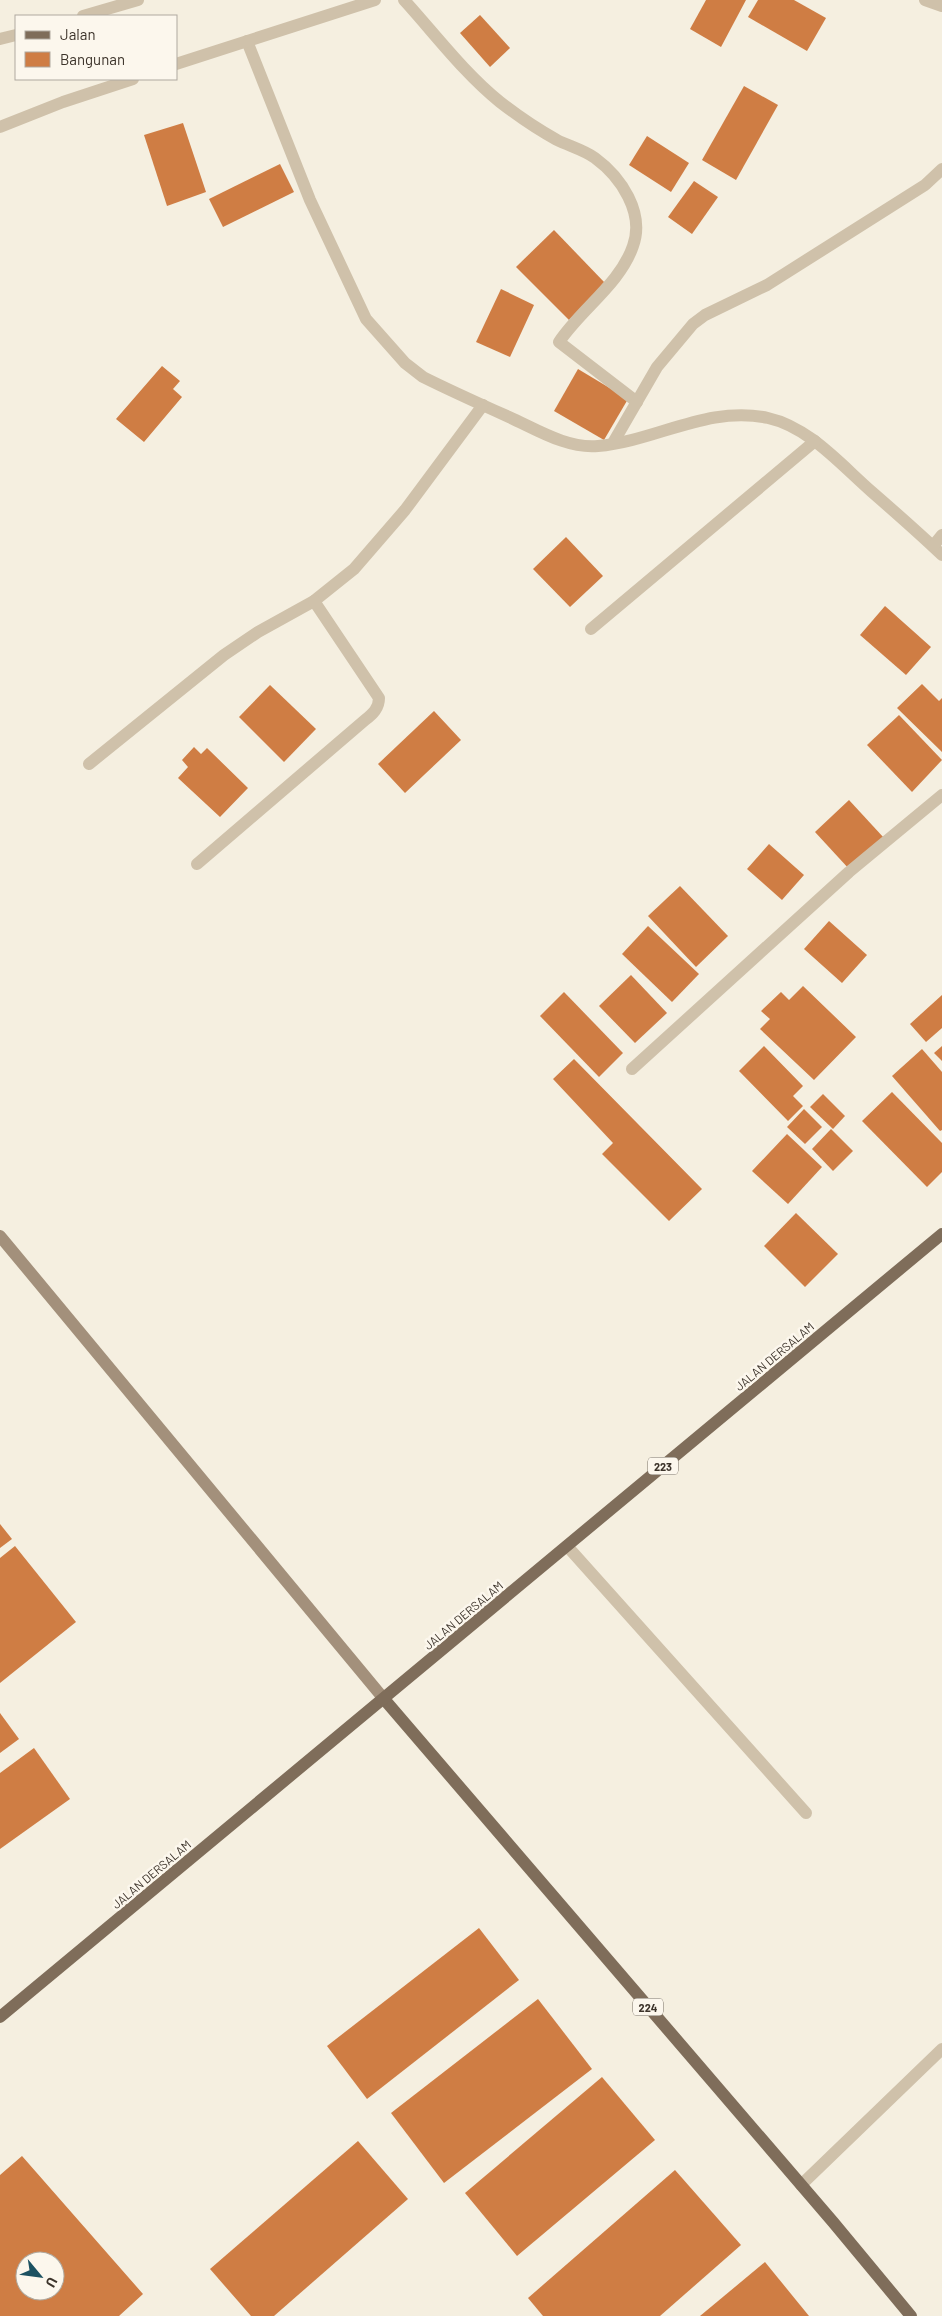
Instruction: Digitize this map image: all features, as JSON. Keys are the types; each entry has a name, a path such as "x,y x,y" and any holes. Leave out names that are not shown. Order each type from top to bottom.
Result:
{"main road":[{"name":"JALAN DERSALAM","path":"0,2017 942,1234"},
{"path":"0,1236 384,1699"},
{"name":"224","path":"384,1699 911,2316"}],"street":[{"path":"86,15 138,0"},
{"path":"178,63 375,0"},
{"path":"404,0 475,79 500,102 530,124 595,158 624,188 634,212 637,231 634,246 623,267 560,342 637,402"},
{"path":"925,0 942,6"},
{"path":"0,39 15,35"},
{"path":"247,41 310,200 366,318 405,363 423,377 483,406 571,443 598,446 624,442 718,416 740,415 768,418 789,426 815,441 937,550 942,535"},
{"path":"0,126 63,102 130,80"},
{"path":"613,444 657,367 693,324 705,315 767,285 925,184 942,169"},
{"path":"89,764 224,655 258,632 314,601 354,569 406,510 483,406"},
{"path":"591,629 815,441"},
{"path":"197,864 375,712 379,704 379,698 314,601"},
{"path":"632,1069 849,872 942,795"},
{"path":"567,1546 806,1812"},
{"path":"801,2185 942,2049"}],"building":[{"path":"706,0 746,0 721,47 690,29"},
{"path":"758,0 794,0 826,18 807,51 748,17"},
{"path":"480,15 510,48 490,67 460,33"},
{"path":"744,86 778,105 736,180 702,160"},
{"path":"183,123 206,192 167,206 144,135"},
{"path":"647,136 689,163 671,192 629,165"},
{"path":"280,164 294,192 223,227 209,199"},
{"path":"694,181 718,197 692,234 668,217"},
{"path":"554,230 605,283 569,320 516,267"},
{"path":"501,289 534,305 510,357 476,342"},
{"path":"162,366 180,381 173,389 182,397 144,442 116,419"},
{"path":"578,369 628,399 604,440 554,411"},
{"path":"566,537 603,576 570,607 533,569"},
{"path":"885,606 931,647 906,675 860,635"},
{"path":"922,684 939,701 942,698 942,752 897,708"},
{"path":"270,685 316,729 284,762 239,717"},
{"path":"434,711 461,740 405,793 378,764"},
{"path":"899,715 942,760 912,792 867,745"},
{"path":"194,747 201,754 207,748 248,788 220,817 178,778 188,767 182,760"},
{"path":"849,800 884,838 850,870 815,832"},
{"path":"769,844 804,875 782,900 747,869"},
{"path":"680,886 728,936 696,967 648,916"},
{"path":"829,921 867,955 842,983 804,949"},
{"path":"648,926 699,974 672,1002 622,954"},
{"path":"631,975 667,1013 635,1043 599,1006"},
{"path":"803,986 856,1037 814,1080 760,1029 770,1019 761,1011 781,992 789,1000"},
{"path":"564,992 623,1053 599,1077 540,1016"},
{"path":"942,995 942,1028 926,1042 910,1024"},
{"path":"764,1046 803,1086 793,1096 803,1106 788,1121 739,1071"},
{"path":"942,1046 942,1061 934,1053"},
{"path":"922,1049 942,1072 942,1130 940,1131 892,1076"},
{"path":"574,1059 702,1189 669,1221 602,1154 613,1143 553,1079"},
{"path":"892,1092 942,1143 942,1172 927,1187 862,1121"},
{"path":"823,1094 845,1116 833,1129 810,1107"},
{"path":"804,1109 822,1127 805,1144 787,1127"},
{"path":"831,1129 853,1151 833,1171 812,1149"},
{"path":"787,1134 822,1167 788,1204 752,1171"},
{"path":"796,1213 838,1254 805,1287 764,1246"},
{"path":"0,1524 12,1539 0,1548"},
{"path":"15,1546 76,1622 0,1683 0,1558"},
{"path":"0,1713 19,1739 0,1753"},
{"path":"34,1748 70,1799 0,1849 0,1773"},
{"path":"479,1928 519,1980 367,2099 327,2046"},
{"path":"538,1999 592,2069 444,2183 391,2113"},
{"path":"602,2077 655,2140 517,2256 465,2193"},
{"path":"358,2141 408,2199 274,2316 251,2316 210,2269"},
{"path":"22,2156 143,2294 119,2316 0,2316 0,2175"},
{"path":"675,2170 741,2245 660,2316 543,2316 528,2298"},
{"path":"765,2262 809,2316 700,2316"}]}
